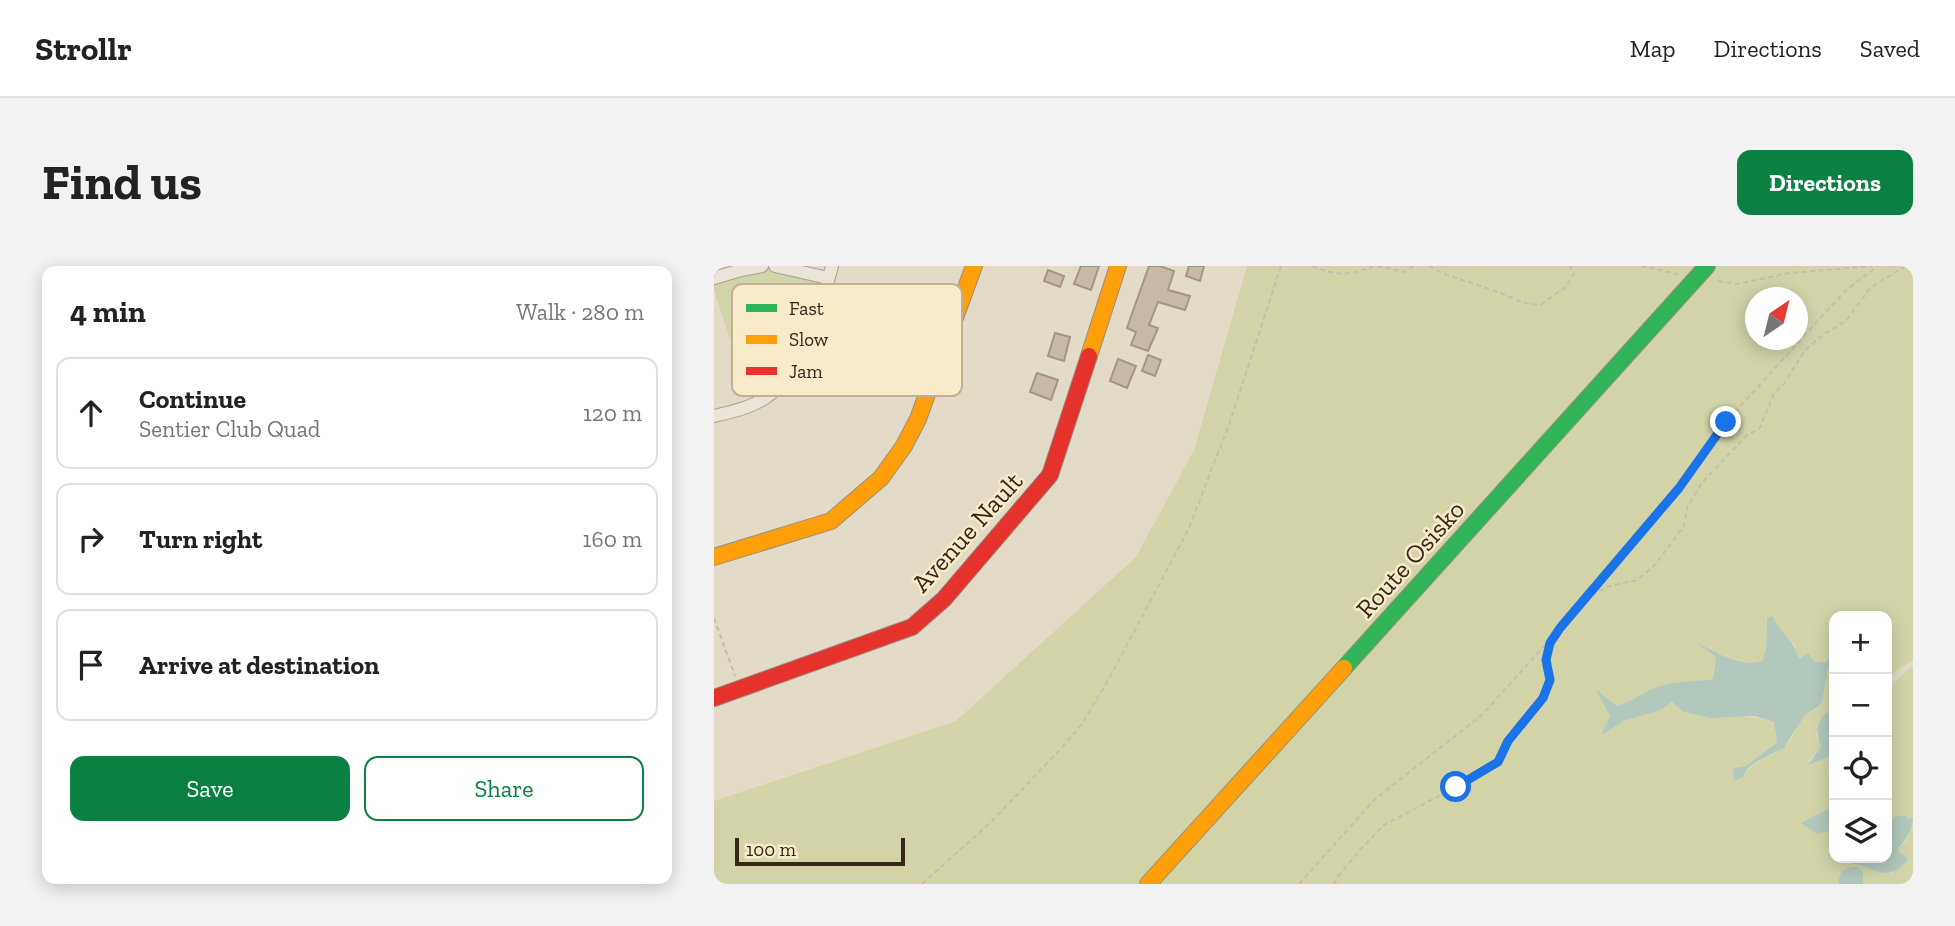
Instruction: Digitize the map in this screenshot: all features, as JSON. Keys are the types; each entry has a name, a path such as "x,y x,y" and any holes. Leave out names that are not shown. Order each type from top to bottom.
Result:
{"main road":[{"path":"962,299 974,266"},
{"name":"Avenue Nault","path":"714,698 912,627 944,599 1049,475 1118,266"},
{"name":"Route Osisko","path":"1148,884 1707,266"},
{"path":"714,557 831,521 881,478 904,446 926,396"}],"street":[{"path":"714,278 762,266"},
{"path":"775,266 830,272"},
{"path":"714,416 736,410 767,396"}],"path":[{"path":"922,884 990,823 1059,751 1082,724 1111,675 1189,528 1230,422 1281,266"},
{"path":"1312,266 1335,275 1349,275 1375,266 1404,272 1414,266"},
{"path":"1429,266 1447,277 1493,290 1512,300 1540,305 1566,287 1574,274 1570,266"},
{"path":"1738,284 1789,273 1873,266"},
{"path":"1299,884 1375,799 1482,715 1679,488 1735,412 1845,291 1878,266"},
{"path":"1583,601 1606,587 1637,580 1654,566 1684,526 1687,508 1701,484 1746,436 1760,428 1774,393 1784,384 1805,350 1846,321 1870,288 1906,266"},
{"path":"714,618 740,689"},
{"path":"1334,884 1353,858 1384,825 1498,762 1508,741 1543,698 1550,680 1546,660 1550,643 1560,628"}],"green space":[{"path":"762,266 775,266 828,278 826,284 732,284 732,346 714,290 714,278"},
{"path":"1247,266 1913,266 1913,660 1892,674 1892,611 1829,611 1829,657 1826,662 1815,662 1808,653 1799,660 1795,645 1767,618 1766,648 1762,661 1738,661 1699,644 1717,657 1713,679 1659,686 1617,706 1596,691 1610,716 1603,731 1604,735 1624,721 1661,710 1672,702 1698,713 1774,722 1777,741 1746,766 1734,768 1743,777 1755,764 1789,743 1804,716 1820,704 1829,672 1829,710 1816,735 1821,746 1808,762 1814,763 1829,757 1829,809 1802,823 1829,831 1829,863 1850,863 1891,874 1909,859 1900,853 1898,848 1906,842 1913,825 1913,884 1863,884 1863,872 1857,867 1850,867 1838,880 1839,884 714,884 714,801 956,721 1136,557 1194,450"},
{"path":"748,396 761,396 751,405"},
{"path":"1913,666 1913,817 1892,823 1892,685"}],"shaded area":[{"path":"1772,616 1794,647 1799,659 1808,653 1815,662 1826,662 1829,657 1822,701 1805,715 1784,748 1758,761 1748,768 1743,777 1734,781 1733,768 1746,766 1777,742 1774,722 1755,716 1711,718 1684,712 1672,702 1661,710 1624,721 1603,735 1610,716 1595,689 1617,706 1659,686 1713,679 1716,657 1695,642 1736,660 1753,663 1762,661 1766,648 1767,618"},
{"path":"1829,711 1829,757 1808,765 1821,746 1818,729 1824,715"},
{"path":"1829,809 1829,831 1817,834 1801,823"},
{"path":"1895,817 1913,817 1909,834 1898,848 1900,853 1909,859 1897,870 1887,873 1851,863 1892,863 1892,821"},
{"path":"1857,867 1863,872 1863,884 1839,884 1842,871"}],"building":[{"path":"1081,266 1099,266 1091,290 1074,284"},
{"path":"1149,266 1160,266 1174,271 1168,290 1190,296 1185,310 1158,302 1149,325 1158,328 1148,351 1131,345 1136,332 1127,328"},
{"path":"1189,266 1204,266 1200,281 1186,276"},
{"path":"1048,270 1064,276 1060,287 1044,281"},
{"path":"1055,333 1070,337 1064,361 1048,356"},
{"path":"1148,355 1161,360 1155,376 1142,371"},
{"path":"1118,359 1136,366 1127,388 1110,381"},
{"path":"1037,373 1058,380 1051,400 1030,392"}],"traffic: fast":[{"path":"1344,668 1707,266"}],"traffic: slow":[{"path":"962,299 974,266"},
{"path":"1089,356 1118,266"},
{"path":"714,557 831,521 881,478 904,446 926,396"},
{"path":"1148,884 1344,668"}],"traffic: jam":[{"path":"714,698 912,627 944,599 1050,475 1089,356"}],"route":[{"path":"1456,787 1498,762 1508,741 1543,698 1550,680 1546,660 1550,643 1560,628 1679,488 1726,422"}]}
